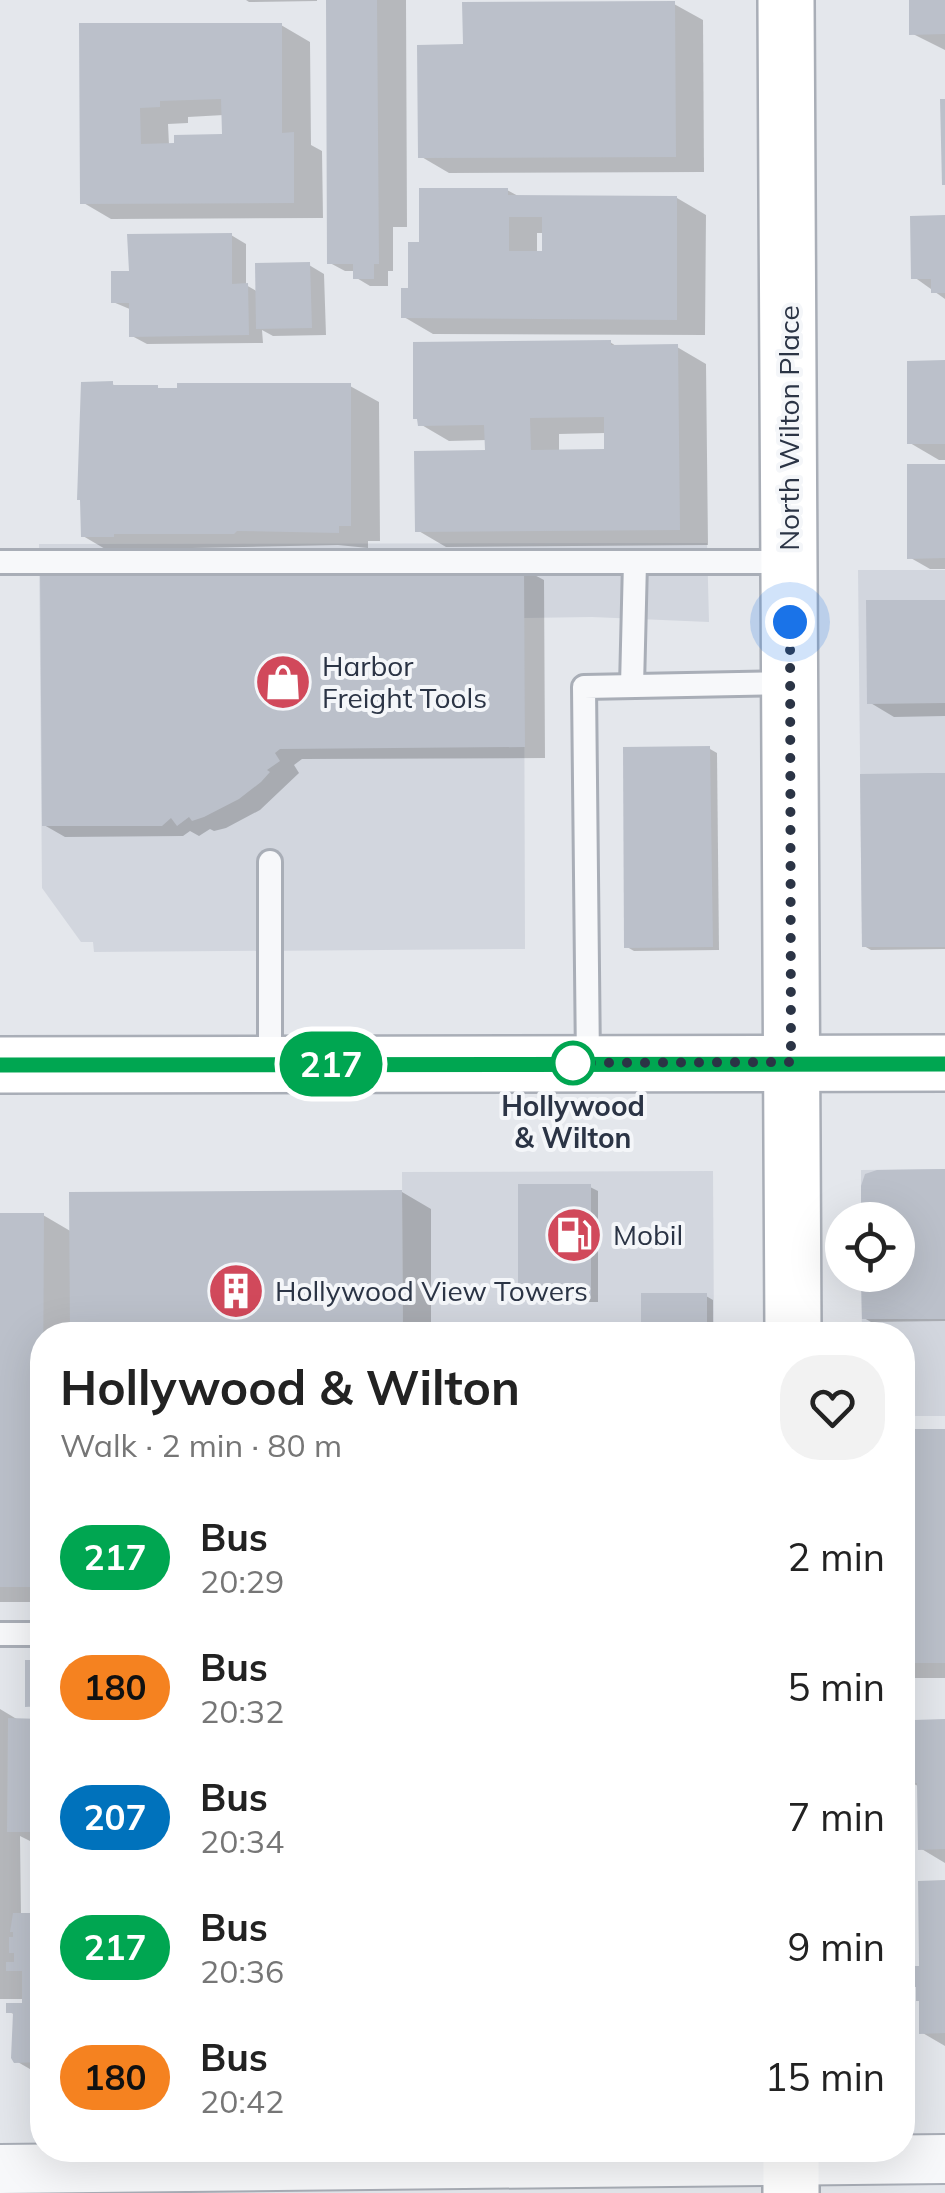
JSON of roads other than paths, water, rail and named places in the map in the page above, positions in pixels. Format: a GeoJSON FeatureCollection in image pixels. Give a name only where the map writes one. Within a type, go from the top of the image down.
{"type":"FeatureCollection","features":[{"type":"Feature","properties":{"kind":"street","name":"North Wilton Place"},"geometry":{"type":"LineString","coordinates":[[786,0],[793,1322]]}},
{"type":"Feature","properties":{"kind":"street"},"geometry":{"type":"LineString","coordinates":[[0,1065],[945,1064]]}},
{"type":"Feature","properties":{"kind":"street"},"geometry":{"type":"LineString","coordinates":[[915,2161],[945,2159]]}},
{"type":"Feature","properties":{"kind":"street"},"geometry":{"type":"LineString","coordinates":[[0,2169],[791,2168],[894,2162]]}},
{"type":"Feature","properties":{"kind":"lane"},"geometry":{"type":"LineString","coordinates":[[0,562],[790,562]]}},
{"type":"Feature","properties":{"kind":"lane"},"geometry":{"type":"LineString","coordinates":[[632,686],[635,562]]}},
{"type":"Feature","properties":{"kind":"lane"},"geometry":{"type":"LineString","coordinates":[[588,1064],[584,687],[790,683]]}},
{"type":"Feature","properties":{"kind":"lane"},"geometry":{"type":"LineString","coordinates":[[270,862],[270,1064]]}},
{"type":"Feature","properties":{"kind":"lane"},"geometry":{"type":"LineString","coordinates":[[0,1634],[30,1634]]}},
{"type":"Feature","properties":{"kind":"place","name":"Harbor Freight Tools"},"geometry":{"type":"Point","coordinates":[283,682]}},
{"type":"Feature","properties":{"kind":"place","name":"Hollywood & Wilton"},"geometry":{"type":"Point","coordinates":[573,1063]}},
{"type":"Feature","properties":{"kind":"place","name":"Mobil"},"geometry":{"type":"Point","coordinates":[574,1235]}},
{"type":"Feature","properties":{"kind":"place","name":"Hollywood View Towers"},"geometry":{"type":"Point","coordinates":[236,1291]}}]}
